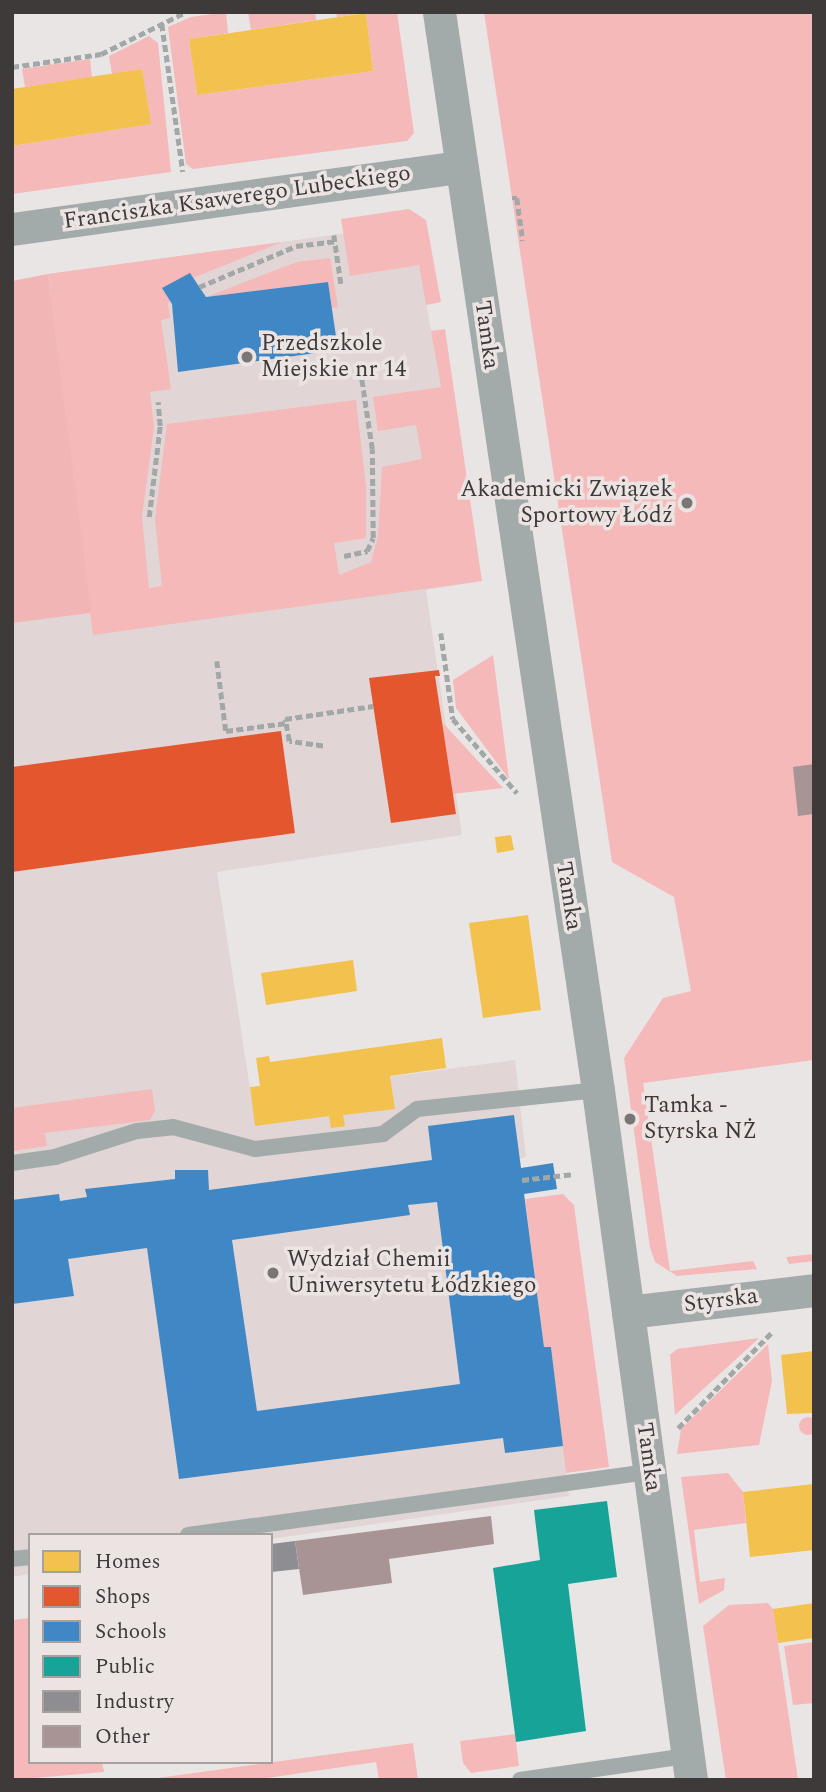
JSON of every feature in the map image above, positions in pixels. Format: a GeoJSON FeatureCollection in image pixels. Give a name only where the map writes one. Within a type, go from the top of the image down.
{"type":"FeatureCollection","features":[{"type":"Feature","properties":{"kind":"street","name":"Tamka"},"geometry":{"type":"LineString","coordinates":[[439,12],[598,1090],[689,1768]]}},
{"type":"Feature","properties":{"kind":"street","name":"Franciszka Ksawerego Lubeckiego"},"geometry":{"type":"LineString","coordinates":[[12,229],[461,167]]}},
{"type":"Feature","properties":{"kind":"street","name":"Styrska"},"geometry":{"type":"LineString","coordinates":[[628,1312],[814,1290]]}},
{"type":"Feature","properties":{"kind":"lane"},"geometry":{"type":"LineString","coordinates":[[12,1163],[55,1157],[137,1131],[173,1127],[256,1149],[383,1134],[417,1109],[598,1090]]}},
{"type":"Feature","properties":{"kind":"lane"},"geometry":{"type":"LineString","coordinates":[[203,1533],[650,1472]]}},
{"type":"Feature","properties":{"kind":"lane"},"geometry":{"type":"LineString","coordinates":[[520,1780],[689,1768]]}},
{"type":"Feature","properties":{"kind":"path"},"geometry":{"type":"LineString","coordinates":[[12,66],[101,54],[186,12]]}},
{"type":"Feature","properties":{"kind":"path"},"geometry":{"type":"LineString","coordinates":[[162,24],[183,176]]}},
{"type":"Feature","properties":{"kind":"path"},"geometry":{"type":"LineString","coordinates":[[512,198],[517,198],[523,241]]}},
{"type":"Feature","properties":{"kind":"path"},"geometry":{"type":"LineString","coordinates":[[199,287],[296,246],[335,238],[341,283]]}},
{"type":"Feature","properties":{"kind":"path"},"geometry":{"type":"LineString","coordinates":[[344,556],[367,551],[373,538],[372,449],[361,375]]}},
{"type":"Feature","properties":{"kind":"path"},"geometry":{"type":"LineString","coordinates":[[149,517],[160,426],[158,402]]}},
{"type":"Feature","properties":{"kind":"path"},"geometry":{"type":"LineString","coordinates":[[440,633],[453,719],[519,795]]}},
{"type":"Feature","properties":{"kind":"path"},"geometry":{"type":"LineString","coordinates":[[217,661],[226,731],[286,723]]}},
{"type":"Feature","properties":{"kind":"path"},"geometry":{"type":"LineString","coordinates":[[323,746],[289,741],[285,719],[373,706]]}},
{"type":"Feature","properties":{"kind":"path"},"geometry":{"type":"LineString","coordinates":[[522,1180],[575,1174]]}},
{"type":"Feature","properties":{"kind":"path"},"geometry":{"type":"LineString","coordinates":[[668,1438],[772,1332]]}},
{"type":"Feature","properties":{"kind":"shaded area"},"geometry":{"type":"Polygon","coordinates":[[[226,12],[228,33],[189,39],[197,95],[373,71],[366,13],[337,17],[336,12],[397,12],[414,133],[407,141],[193,169],[186,164],[168,27],[191,17],[226,12]]]}},
{"type":"Feature","properties":{"kind":"shaded area"},"geometry":{"type":"Polygon","coordinates":[[[248,12],[315,12],[316,20],[251,30],[248,12]]]}},
{"type":"Feature","properties":{"kind":"shaded area","name":"Akademicki Związek Sportowy Łódź"},"geometry":{"type":"Polygon","coordinates":[[[484,12],[814,12],[814,1060],[643,1083],[670,1271],[753,1261],[757,1269],[677,1276],[655,1262],[650,1248],[624,1058],[663,998],[691,991],[674,897],[612,862],[484,12]]]}},
{"type":"Feature","properties":{"kind":"shaded area"},"geometry":{"type":"Polygon","coordinates":[[[149,36],[158,43],[171,172],[12,194],[12,146],[150,124],[142,69],[112,74],[109,56],[149,36]]]}},
{"type":"Feature","properties":{"kind":"shaded area"},"geometry":{"type":"Polygon","coordinates":[[[90,59],[92,77],[25,87],[22,69],[90,59]]]}},
{"type":"Feature","properties":{"kind":"shaded area"},"geometry":{"type":"Polygon","coordinates":[[[409,209],[426,220],[441,302],[426,305],[419,265],[350,276],[341,219],[409,209]]]}},
{"type":"Feature","properties":{"kind":"shaded area"},"geometry":{"type":"Polygon","coordinates":[[[412,224],[476,582],[426,590],[462,835],[217,872],[251,1095],[515,1060],[526,1157],[520,1159],[544,1347],[551,1347],[569,1496],[273,1539],[273,1533],[28,1533],[28,1574],[12,1577],[12,623],[90,613],[48,274],[412,224]]]}},
{"type":"Feature","properties":{"kind":"shaded area","name":"Przedszkole Miejskie nr 14"},"geometry":{"type":"Polygon","coordinates":[[[282,242],[193,278],[190,273],[168,304],[170,318],[161,320],[171,389],[150,392],[154,427],[142,517],[149,588],[162,586],[155,519],[167,424],[356,400],[366,487],[366,538],[334,543],[339,575],[371,562],[378,536],[382,467],[422,459],[416,425],[378,431],[373,397],[441,387],[431,331],[445,329],[482,581],[93,635],[48,274],[282,242]]]}},
{"type":"Feature","properties":{"kind":"shaded area"},"geometry":{"type":"Polygon","coordinates":[[[330,258],[338,307],[332,308],[328,282],[206,297],[297,262],[330,258]]]}},
{"type":"Feature","properties":{"kind":"shaded area"},"geometry":{"type":"Polygon","coordinates":[[[48,274],[91,613],[12,623],[12,281],[48,274]]]}},
{"type":"Feature","properties":{"kind":"shaded area"},"geometry":{"type":"Polygon","coordinates":[[[493,655],[509,779],[456,708],[453,680],[493,655]]]}},
{"type":"Feature","properties":{"kind":"shaded area"},"geometry":{"type":"Polygon","coordinates":[[[442,722],[503,788],[453,794],[442,722]]]}},
{"type":"Feature","properties":{"kind":"shaded area"},"geometry":{"type":"Polygon","coordinates":[[[152,1089],[155,1111],[150,1120],[45,1133],[47,1146],[12,1151],[12,1108],[152,1089]]]}},
{"type":"Feature","properties":{"kind":"shaded area"},"geometry":{"type":"Polygon","coordinates":[[[563,1194],[574,1205],[609,1467],[566,1473],[551,1347],[544,1347],[525,1199],[563,1194]]]}},
{"type":"Feature","properties":{"kind":"shaded area"},"geometry":{"type":"Polygon","coordinates":[[[814,1254],[814,1261],[789,1264],[786,1257],[814,1254]]]}},
{"type":"Feature","properties":{"kind":"shaded area"},"geometry":{"type":"Polygon","coordinates":[[[759,1338],[675,1415],[670,1355],[677,1349],[759,1338]]]}},
{"type":"Feature","properties":{"kind":"shaded area"},"geometry":{"type":"Polygon","coordinates":[[[768,1344],[772,1381],[759,1445],[677,1454],[681,1429],[768,1344]]]}},
{"type":"Feature","properties":{"kind":"shaded area"},"geometry":{"type":"Polygon","coordinates":[[[808,1417],[814,1420],[817,1426],[814,1432],[808,1435],[802,1432],[799,1426],[802,1420],[808,1417]]]}},
{"type":"Feature","properties":{"kind":"shaded area"},"geometry":{"type":"Polygon","coordinates":[[[728,1473],[743,1492],[746,1523],[694,1530],[700,1582],[725,1578],[724,1590],[699,1604],[681,1477],[728,1473]]]}},
{"type":"Feature","properties":{"kind":"shaded area"},"geometry":{"type":"Polygon","coordinates":[[[768,1603],[773,1609],[798,1780],[726,1780],[703,1626],[729,1605],[768,1603]]]}},
{"type":"Feature","properties":{"kind":"shaded area"},"geometry":{"type":"Polygon","coordinates":[[[28,1618],[28,1764],[102,1764],[104,1772],[12,1780],[12,1620],[28,1618]]]}},
{"type":"Feature","properties":{"kind":"shaded area"},"geometry":{"type":"Polygon","coordinates":[[[814,1642],[814,1703],[793,1705],[784,1646],[814,1642]]]}},
{"type":"Feature","properties":{"kind":"shaded area"},"geometry":{"type":"Polygon","coordinates":[[[515,1734],[519,1766],[471,1773],[463,1763],[460,1741],[515,1734]]]}},
{"type":"Feature","properties":{"kind":"shaded area"},"geometry":{"type":"Polygon","coordinates":[[[413,1743],[418,1780],[379,1780],[376,1762],[254,1780],[143,1780],[413,1743]]]}},
{"type":"Feature","properties":{"kind":"building: Homes"},"geometry":{"type":"Polygon","coordinates":[[[366,13],[373,71],[197,95],[189,39],[366,13]]]}},
{"type":"Feature","properties":{"kind":"building: Homes"},"geometry":{"type":"Polygon","coordinates":[[[142,69],[151,124],[12,146],[12,89],[142,69]]]}},
{"type":"Feature","properties":{"kind":"building: Homes"},"geometry":{"type":"Polygon","coordinates":[[[511,835],[514,850],[497,853],[495,837],[511,835]]]}},
{"type":"Feature","properties":{"kind":"building: Homes"},"geometry":{"type":"Polygon","coordinates":[[[528,915],[541,1010],[483,1018],[469,923],[528,915]]]}},
{"type":"Feature","properties":{"kind":"building: Homes"},"geometry":{"type":"Polygon","coordinates":[[[353,960],[357,991],[266,1005],[261,973],[353,960]]]}},
{"type":"Feature","properties":{"kind":"building: Homes"},"geometry":{"type":"Polygon","coordinates":[[[442,1038],[446,1068],[390,1076],[395,1109],[343,1115],[345,1126],[331,1128],[329,1116],[255,1126],[250,1087],[260,1086],[256,1058],[269,1056],[270,1062],[442,1038]]]}},
{"type":"Feature","properties":{"kind":"building: Homes"},"geometry":{"type":"Polygon","coordinates":[[[814,1351],[814,1413],[787,1414],[781,1355],[814,1351]]]}},
{"type":"Feature","properties":{"kind":"building: Homes"},"geometry":{"type":"Polygon","coordinates":[[[814,1484],[814,1550],[750,1557],[743,1492],[814,1484]]]}},
{"type":"Feature","properties":{"kind":"building: Homes"},"geometry":{"type":"Polygon","coordinates":[[[814,1603],[814,1638],[778,1643],[773,1609],[814,1603]]]}},
{"type":"Feature","properties":{"kind":"building: Shops"},"geometry":{"type":"Polygon","coordinates":[[[439,670],[440,676],[435,676],[456,814],[391,823],[369,678],[439,670]]]}},
{"type":"Feature","properties":{"kind":"building: Shops"},"geometry":{"type":"Polygon","coordinates":[[[281,731],[295,833],[12,872],[12,767],[281,731]]]}},
{"type":"Feature","properties":{"kind":"building: Schools"},"geometry":{"type":"Polygon","coordinates":[[[190,273],[206,297],[328,282],[338,350],[178,372],[172,304],[162,288],[190,273]]]}},
{"type":"Feature","properties":{"kind":"building: Schools"},"geometry":{"type":"Polygon","coordinates":[[[514,1115],[521,1168],[553,1163],[557,1189],[524,1194],[544,1347],[551,1347],[563,1446],[505,1453],[503,1438],[179,1479],[147,1248],[68,1259],[74,1296],[12,1304],[12,1200],[59,1194],[60,1201],[87,1197],[85,1189],[175,1179],[175,1170],[208,1170],[209,1190],[432,1160],[428,1126],[514,1115]],[[437,1202],[408,1205],[410,1215],[232,1240],[257,1411],[460,1384],[437,1202]]]}},
{"type":"Feature","properties":{"kind":"building: Public"},"geometry":{"type":"Polygon","coordinates":[[[607,1501],[617,1577],[568,1584],[586,1731],[516,1742],[493,1568],[540,1560],[534,1510],[607,1501]]]}},
{"type":"Feature","properties":{"kind":"building: Industry"},"geometry":{"type":"Polygon","coordinates":[[[295,1541],[299,1569],[273,1572],[273,1544],[295,1541]]]}},
{"type":"Feature","properties":{"kind":"building: Other"},"geometry":{"type":"Polygon","coordinates":[[[814,764],[814,814],[798,816],[793,767],[814,764]]]}},
{"type":"Feature","properties":{"kind":"building: Other"},"geometry":{"type":"Polygon","coordinates":[[[491,1516],[494,1544],[389,1559],[392,1583],[303,1595],[295,1541],[491,1516]]]}},
{"type":"Feature","properties":{"kind":"place","name":"Przedszkole Miejskie nr 14"},"geometry":{"type":"Point","coordinates":[247,357]}},
{"type":"Feature","properties":{"kind":"place","name":"Akademicki Związek Sportowy Łódź"},"geometry":{"type":"Point","coordinates":[687,503]}},
{"type":"Feature","properties":{"kind":"place","name":"Tamka - Styrska NŻ"},"geometry":{"type":"Point","coordinates":[630,1119]}},
{"type":"Feature","properties":{"kind":"place","name":"Wydział Chemii Uniwersytetu Łódzkiego"},"geometry":{"type":"Point","coordinates":[273,1273]}}]}
